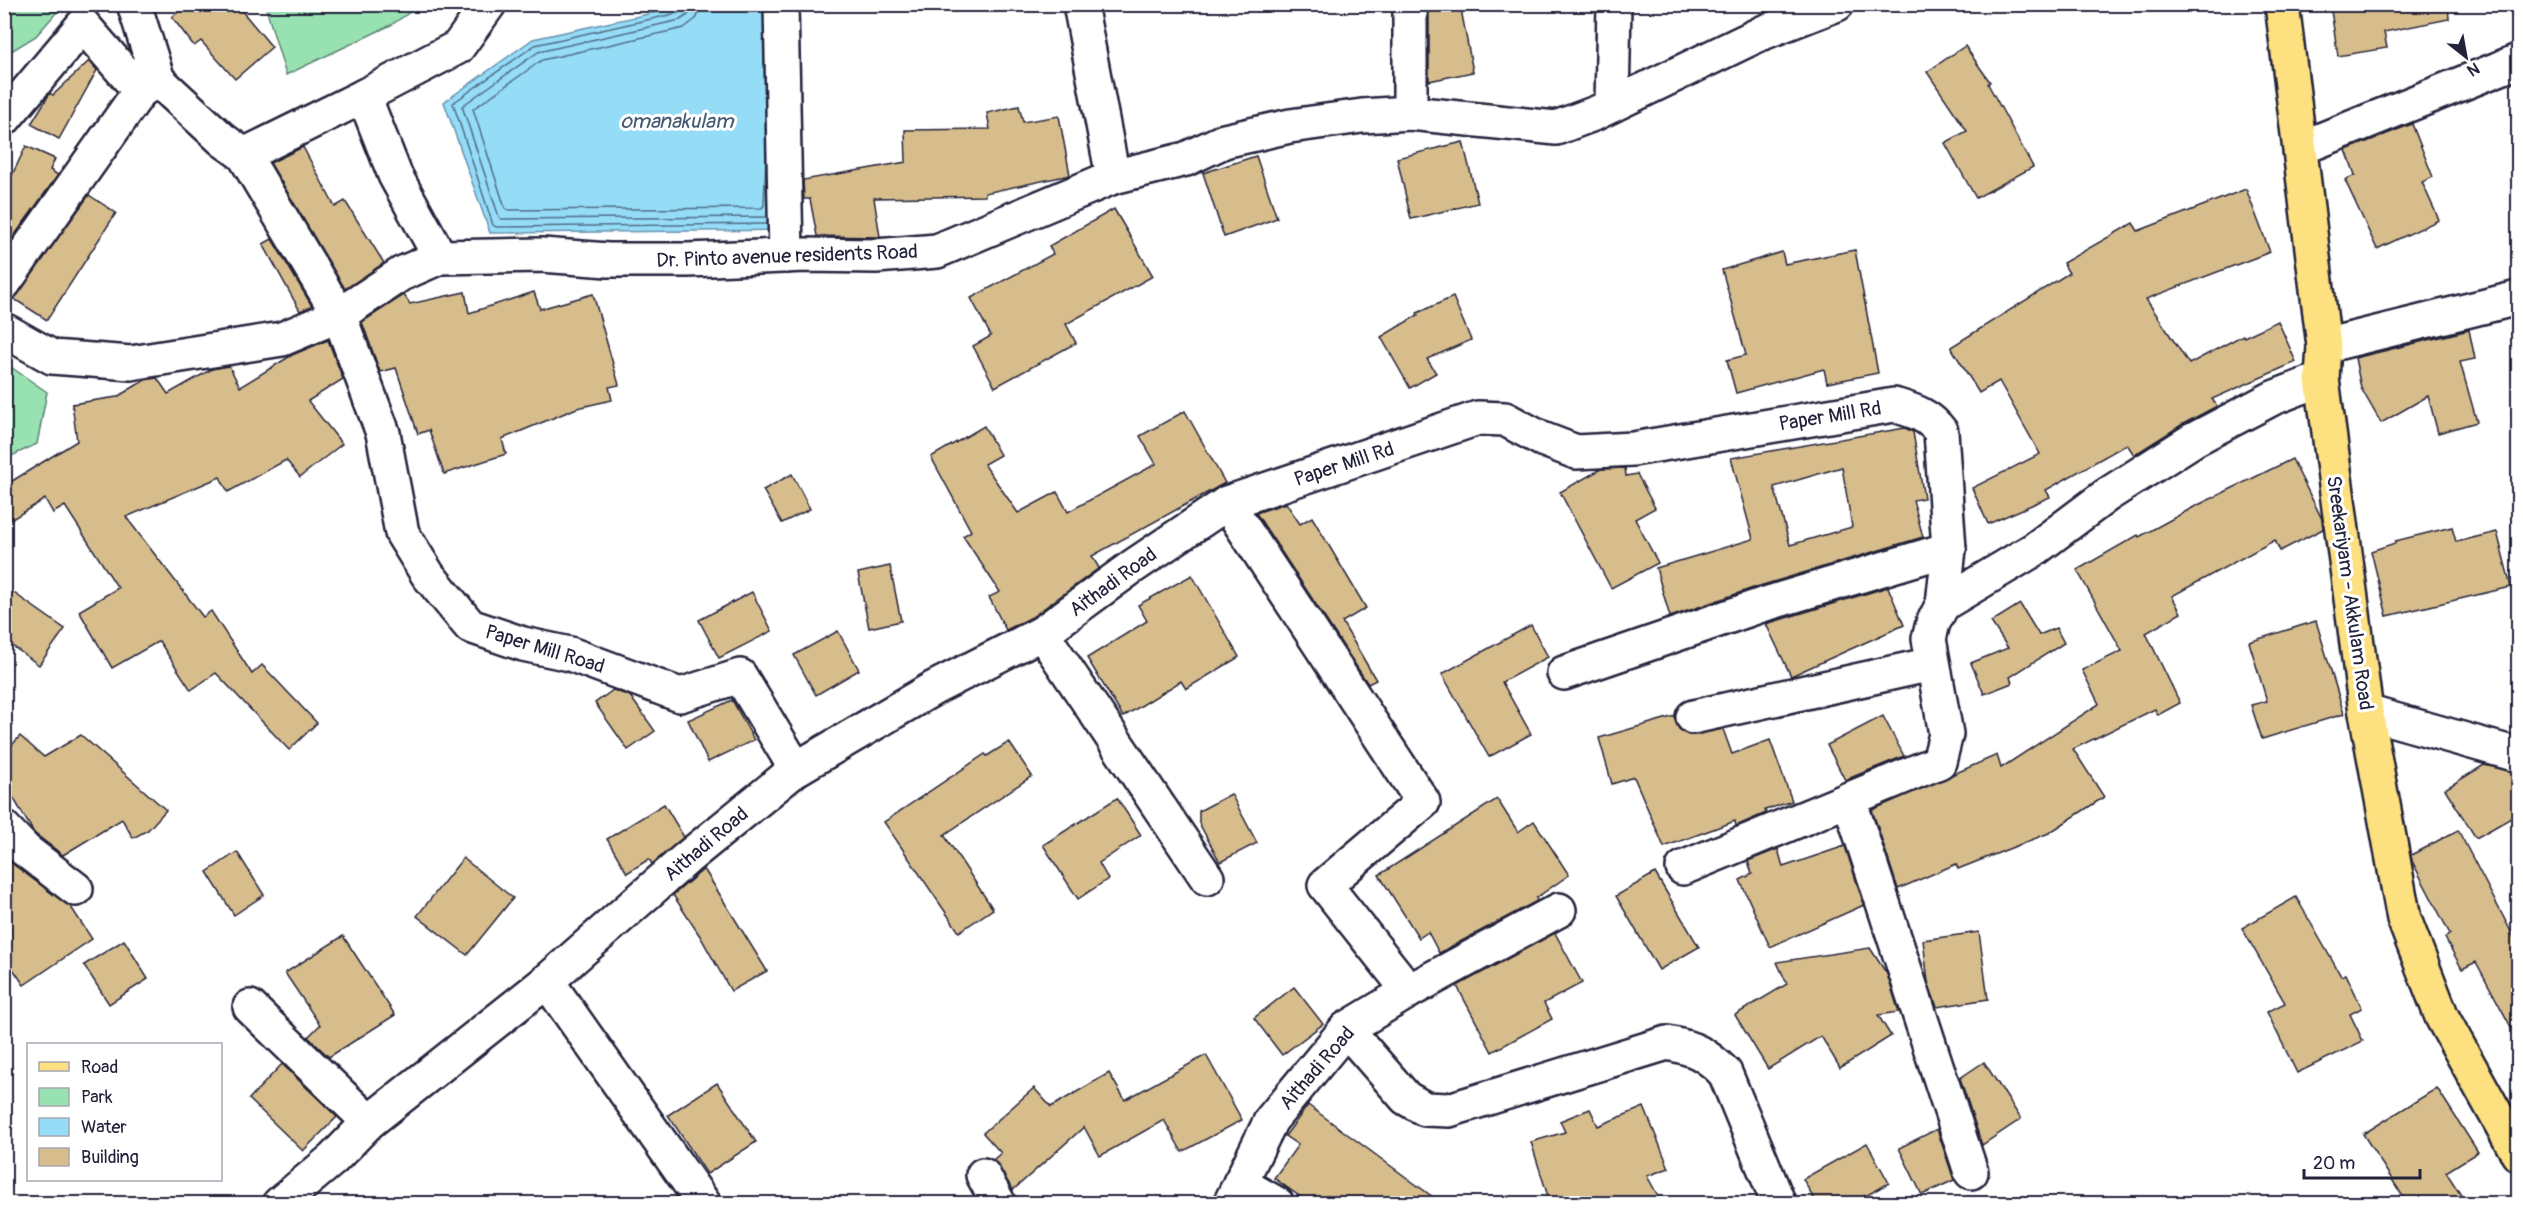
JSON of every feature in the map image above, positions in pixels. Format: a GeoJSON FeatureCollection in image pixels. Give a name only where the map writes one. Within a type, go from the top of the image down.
{"type":"FeatureCollection","features":[{"type":"Feature","properties":{"kind":"main road","name":"Sreekariyam - Akkulam Road"},"geometry":{"type":"LineString","coordinates":[[2282,4],[2324,346],[2322,379],[2366,712],[2404,919],[2442,1017],[2518,1154]]}},
{"type":"Feature","properties":{"kind":"street"},"geometry":{"type":"LineString","coordinates":[[4,283],[149,86],[134,4]]}},
{"type":"Feature","properties":{"kind":"street"},"geometry":{"type":"LineString","coordinates":[[244,155],[458,47],[489,4]]}},
{"type":"Feature","properties":{"kind":"street"},"geometry":{"type":"LineString","coordinates":[[781,4],[786,256]]}},
{"type":"Feature","properties":{"kind":"street"},"geometry":{"type":"LineString","coordinates":[[1080,4],[1113,177]]}},
{"type":"Feature","properties":{"kind":"street"},"geometry":{"type":"LineString","coordinates":[[1410,4],[1410,113]]}},
{"type":"Feature","properties":{"kind":"street"},"geometry":{"type":"LineString","coordinates":[[1612,105],[1614,4]]}},
{"type":"Feature","properties":{"kind":"street","name":"Dr. Pinto avenue residents Road"},"geometry":{"type":"LineString","coordinates":[[4,330],[52,357],[131,363],[282,339],[339,315],[401,274],[440,257],[542,255],[608,260],[688,260],[786,256],[876,256],[937,251],[1113,177],[1186,159],[1224,141],[1290,126],[1362,116],[1410,113],[1556,128],[1612,105],[1762,33],[1837,4]]}},
{"type":"Feature","properties":{"kind":"street"},"geometry":{"type":"LineString","coordinates":[[4,119],[83,25],[149,86],[244,155],[339,315]]}},
{"type":"Feature","properties":{"kind":"street"},"geometry":{"type":"LineString","coordinates":[[2301,148],[2518,61]]}},
{"type":"Feature","properties":{"kind":"street"},"geometry":{"type":"LineString","coordinates":[[364,96],[395,175],[440,257]]}},
{"type":"Feature","properties":{"kind":"street"},"geometry":{"type":"LineString","coordinates":[[2324,346],[2518,298]]}},
{"type":"Feature","properties":{"kind":"street","name":"Paper Mill Road"},"geometry":{"type":"LineString","coordinates":[[339,315],[383,433],[402,533],[428,575],[470,626],[523,644],[570,654],[680,694],[740,676],[796,769]]}},
{"type":"Feature","properties":{"kind":"street"},"geometry":{"type":"LineString","coordinates":[[1943,604],[2035,549],[2107,495],[2193,440],[2274,398],[2322,379]]}},
{"type":"Feature","properties":{"kind":"street","name":"Paper Mill Rd"},"geometry":{"type":"LineString","coordinates":[[1227,503],[1478,418],[1505,419],[1542,439],[1576,452],[1633,449],[1894,405],[1913,410],[1932,420],[1941,432],[1949,549],[1943,604],[1933,623],[1929,639],[1946,734],[1939,762],[1849,800]]}},
{"type":"Feature","properties":{"kind":"street"},"geometry":{"type":"LineString","coordinates":[[1227,503],[1423,802],[1325,885],[1409,992]]}},
{"type":"Feature","properties":{"kind":"street","name":"Aithadi Road"},"geometry":{"type":"LineString","coordinates":[[279,1203],[333,1159],[369,1122],[547,981],[687,858],[796,769],[934,688],[1042,633],[1132,567],[1227,503]]}},
{"type":"Feature","properties":{"kind":"street"},"geometry":{"type":"LineString","coordinates":[[1564,673],[1762,605],[1949,549]]}},
{"type":"Feature","properties":{"kind":"street"},"geometry":{"type":"LineString","coordinates":[[1042,633],[1208,878]]}},
{"type":"Feature","properties":{"kind":"street"},"geometry":{"type":"LineString","coordinates":[[1694,717],[1932,664]]}},
{"type":"Feature","properties":{"kind":"street"},"geometry":{"type":"LineString","coordinates":[[2366,712],[2518,755]]}},
{"type":"Feature","properties":{"kind":"street"},"geometry":{"type":"LineString","coordinates":[[1683,868],[1849,800],[1971,1172]]}},
{"type":"Feature","properties":{"kind":"street"},"geometry":{"type":"LineString","coordinates":[[4,828],[25,850],[76,889]]}},
{"type":"Feature","properties":{"kind":"street","name":"Aithadi Road"},"geometry":{"type":"LineString","coordinates":[[1235,1193],[1271,1120],[1346,1029],[1559,910]]}},
{"type":"Feature","properties":{"kind":"street"},"geometry":{"type":"LineString","coordinates":[[547,981],[704,1203]]}},
{"type":"Feature","properties":{"kind":"street"},"geometry":{"type":"LineString","coordinates":[[250,1007],[369,1122]]}},
{"type":"Feature","properties":{"kind":"street"},"geometry":{"type":"LineString","coordinates":[[1346,1029],[1406,1098],[1425,1109],[1449,1110],[1666,1043],[1692,1047],[1711,1059],[1725,1073],[1779,1203]]}},
{"type":"Feature","properties":{"kind":"street"},"geometry":{"type":"LineString","coordinates":[[983,1175],[999,1203]]}},
{"type":"Feature","properties":{"kind":"street"},"geometry":{"type":"LineString","coordinates":[[1235,1193],[1277,1203]]}},
{"type":"Feature","properties":{"kind":"green space"},"geometry":{"type":"Polygon","coordinates":[[[5,4],[63,5],[36,36],[5,55],[5,4]]]}},
{"type":"Feature","properties":{"kind":"green space"},"geometry":{"type":"Polygon","coordinates":[[[265,5],[420,5],[391,25],[286,75],[265,5]]]}},
{"type":"Feature","properties":{"kind":"green space"},"geometry":{"type":"Polygon","coordinates":[[[5,363],[47,392],[37,444],[5,459],[5,363]]]}},
{"type":"Feature","properties":{"kind":"water","name":"omanakulam"},"geometry":{"type":"Polygon","coordinates":[[[690,5],[752,5],[793,21],[786,230],[490,233],[444,102],[533,39],[690,5]]]}},
{"type":"Feature","properties":{"kind":"building"},"geometry":{"type":"Polygon","coordinates":[[[188,4],[236,4],[272,47],[235,79],[201,41],[194,46],[172,17],[188,4]]]}},
{"type":"Feature","properties":{"kind":"building"},"geometry":{"type":"Polygon","coordinates":[[[1429,4],[1460,4],[1473,72],[1429,81],[1429,4]]]}},
{"type":"Feature","properties":{"kind":"building"},"geometry":{"type":"Polygon","coordinates":[[[2330,4],[2448,4],[2449,19],[2384,32],[2387,48],[2338,56],[2330,4]]]}},
{"type":"Feature","properties":{"kind":"building"},"geometry":{"type":"Polygon","coordinates":[[[1965,46],[1990,82],[1988,84],[2033,167],[1976,198],[1945,143],[1967,131],[1927,72],[1965,46]]]}},
{"type":"Feature","properties":{"kind":"building"},"geometry":{"type":"Polygon","coordinates":[[[89,61],[97,70],[59,139],[31,124],[50,93],[53,95],[89,61]]]}},
{"type":"Feature","properties":{"kind":"building"},"geometry":{"type":"Polygon","coordinates":[[[1019,106],[1023,122],[1059,116],[1070,175],[985,193],[985,196],[874,198],[880,237],[817,236],[810,199],[804,199],[803,180],[906,162],[905,130],[990,129],[987,113],[1019,106]]]}},
{"type":"Feature","properties":{"kind":"building"},"geometry":{"type":"Polygon","coordinates":[[[2412,124],[2433,177],[2422,182],[2439,220],[2377,249],[2345,180],[2355,175],[2346,150],[2412,124]]]}},
{"type":"Feature","properties":{"kind":"building"},"geometry":{"type":"Polygon","coordinates":[[[1463,142],[1478,203],[1411,219],[1397,158],[1463,142]]]}},
{"type":"Feature","properties":{"kind":"building"},"geometry":{"type":"Polygon","coordinates":[[[26,146],[55,159],[50,170],[58,175],[4,250],[4,192],[26,146]]]}},
{"type":"Feature","properties":{"kind":"building"},"geometry":{"type":"Polygon","coordinates":[[[303,147],[335,207],[345,201],[384,263],[345,289],[270,163],[303,147]]]}},
{"type":"Feature","properties":{"kind":"building"},"geometry":{"type":"Polygon","coordinates":[[[1256,156],[1277,218],[1224,237],[1203,173],[1256,156]]]}},
{"type":"Feature","properties":{"kind":"building"},"geometry":{"type":"Polygon","coordinates":[[[2246,189],[2270,252],[2146,299],[2189,364],[2243,335],[2244,337],[2278,321],[2296,362],[2212,399],[2217,406],[2134,455],[2127,444],[2046,490],[2050,497],[1988,524],[1972,488],[2040,454],[1999,381],[1979,393],[1951,347],[2069,273],[2063,263],[2133,223],[2138,231],[2246,189]]]}},
{"type":"Feature","properties":{"kind":"building"},"geometry":{"type":"Polygon","coordinates":[[[89,195],[116,213],[47,320],[14,299],[89,195]]]}},
{"type":"Feature","properties":{"kind":"building"},"geometry":{"type":"Polygon","coordinates":[[[1114,209],[1153,276],[1066,324],[1076,343],[995,387],[973,346],[991,336],[971,298],[1053,254],[1049,246],[1114,209]]]}},
{"type":"Feature","properties":{"kind":"building"},"geometry":{"type":"Polygon","coordinates":[[[272,239],[312,306],[300,311],[263,244],[272,239]]]}},
{"type":"Feature","properties":{"kind":"building"},"geometry":{"type":"Polygon","coordinates":[[[1855,250],[1878,373],[1827,383],[1824,369],[1736,393],[1727,360],[1746,355],[1722,270],[1782,252],[1785,264],[1855,250]]]}},
{"type":"Feature","properties":{"kind":"building"},"geometry":{"type":"Polygon","coordinates":[[[465,292],[469,313],[534,292],[540,309],[593,294],[619,385],[609,387],[612,400],[577,408],[502,439],[506,454],[444,474],[429,430],[418,434],[396,368],[380,372],[362,322],[404,295],[410,304],[465,292]]]}},
{"type":"Feature","properties":{"kind":"building"},"geometry":{"type":"Polygon","coordinates":[[[1453,297],[1471,340],[1427,359],[1436,373],[1410,388],[1381,337],[1418,315],[1417,313],[1453,297]]]}},
{"type":"Feature","properties":{"kind":"building"},"geometry":{"type":"Polygon","coordinates":[[[2469,330],[2475,359],[2460,362],[2477,422],[2438,433],[2428,396],[2381,423],[2361,388],[2355,358],[2469,330]]]}},
{"type":"Feature","properties":{"kind":"building"},"geometry":{"type":"Polygon","coordinates":[[[328,340],[343,379],[308,401],[342,444],[300,477],[286,460],[228,492],[220,477],[126,517],[203,617],[211,611],[252,674],[262,665],[317,723],[289,750],[216,673],[191,690],[159,641],[112,668],[79,611],[118,588],[65,506],[53,513],[45,499],[4,524],[4,486],[77,441],[72,404],[117,397],[145,380],[157,378],[168,394],[212,369],[229,366],[240,387],[292,355],[328,340]]]}},
{"type":"Feature","properties":{"kind":"building"},"geometry":{"type":"Polygon","coordinates":[[[1185,411],[1225,483],[1092,556],[1099,568],[1032,617],[1006,630],[989,597],[1000,592],[963,536],[971,531],[931,457],[984,426],[1000,455],[984,464],[1018,513],[1057,492],[1068,512],[1156,464],[1140,436],[1185,411]]]}},
{"type":"Feature","properties":{"kind":"building"},"geometry":{"type":"Polygon","coordinates":[[[1905,428],[1913,432],[1924,498],[1913,500],[1923,537],[1756,587],[1670,617],[1656,568],[1753,539],[1731,458],[1905,428]],[[1842,467],[1774,487],[1790,545],[1852,527],[1842,467]]]}},
{"type":"Feature","properties":{"kind":"building"},"geometry":{"type":"Polygon","coordinates":[[[2292,459],[2322,519],[2323,529],[2280,551],[2275,540],[2172,596],[2181,613],[2146,633],[2180,703],[2158,715],[2155,709],[2073,749],[2104,797],[2049,833],[1958,869],[1956,864],[1898,889],[1872,810],[1997,755],[2001,768],[2099,704],[2082,670],[2122,651],[2077,570],[2138,535],[2139,537],[2292,459]]]}},
{"type":"Feature","properties":{"kind":"building"},"geometry":{"type":"Polygon","coordinates":[[[1625,468],[1626,476],[1637,474],[1655,508],[1635,519],[1658,563],[1611,588],[1560,492],[1601,469],[1625,468]]]}},
{"type":"Feature","properties":{"kind":"building"},"geometry":{"type":"Polygon","coordinates":[[[792,474],[810,509],[782,523],[763,490],[792,474]]]}},
{"type":"Feature","properties":{"kind":"building"},"geometry":{"type":"Polygon","coordinates":[[[1286,503],[1300,524],[1312,517],[1366,608],[1342,622],[1376,680],[1368,684],[1256,513],[1286,503]]]}},
{"type":"Feature","properties":{"kind":"building"},"geometry":{"type":"Polygon","coordinates":[[[2452,527],[2456,542],[2497,532],[2511,587],[2387,616],[2371,551],[2395,543],[2395,541],[2452,527]]]}},
{"type":"Feature","properties":{"kind":"building"},"geometry":{"type":"Polygon","coordinates":[[[890,566],[901,621],[869,628],[858,573],[890,566]]]}},
{"type":"Feature","properties":{"kind":"building"},"geometry":{"type":"Polygon","coordinates":[[[1192,575],[1239,657],[1186,689],[1181,681],[1123,717],[1087,658],[1147,621],[1138,605],[1192,575]]]}},
{"type":"Feature","properties":{"kind":"building"},"geometry":{"type":"Polygon","coordinates":[[[4,586],[65,629],[39,665],[4,640],[4,586]]]}},
{"type":"Feature","properties":{"kind":"building"},"geometry":{"type":"Polygon","coordinates":[[[1888,587],[1904,625],[1791,676],[1766,624],[1888,587]]]}},
{"type":"Feature","properties":{"kind":"building"},"geometry":{"type":"Polygon","coordinates":[[[752,592],[772,631],[719,658],[699,620],[752,592]]]}},
{"type":"Feature","properties":{"kind":"building"},"geometry":{"type":"Polygon","coordinates":[[[2020,604],[2039,635],[2056,628],[2064,643],[2010,677],[2012,683],[1984,694],[1971,663],[2008,648],[1991,622],[2020,604]]]}},
{"type":"Feature","properties":{"kind":"building"},"geometry":{"type":"Polygon","coordinates":[[[2316,621],[2344,714],[2262,739],[2251,705],[2267,701],[2249,642],[2316,621]]]}},
{"type":"Feature","properties":{"kind":"building"},"geometry":{"type":"Polygon","coordinates":[[[1531,625],[1548,657],[1502,682],[1531,734],[1489,757],[1442,674],[1531,625]]]}},
{"type":"Feature","properties":{"kind":"building"},"geometry":{"type":"Polygon","coordinates":[[[838,631],[859,670],[816,695],[794,655],[838,631]]]}},
{"type":"Feature","properties":{"kind":"building"},"geometry":{"type":"Polygon","coordinates":[[[613,690],[630,696],[655,731],[628,750],[595,703],[613,690]]]}},
{"type":"Feature","properties":{"kind":"building"},"geometry":{"type":"Polygon","coordinates":[[[732,700],[754,740],[708,762],[688,720],[732,700]]]}},
{"type":"Feature","properties":{"kind":"building"},"geometry":{"type":"Polygon","coordinates":[[[1675,716],[1679,729],[1688,735],[1723,729],[1732,754],[1770,740],[1792,801],[1765,810],[1766,813],[1736,826],[1735,821],[1664,847],[1634,777],[1612,784],[1599,738],[1675,716]]]}},
{"type":"Feature","properties":{"kind":"building"},"geometry":{"type":"Polygon","coordinates":[[[1883,716],[1904,756],[1845,780],[1827,745],[1883,716]]]}},
{"type":"Feature","properties":{"kind":"building"},"geometry":{"type":"Polygon","coordinates":[[[81,735],[166,810],[148,830],[133,838],[122,819],[63,855],[34,833],[4,782],[4,754],[20,736],[44,757],[81,735]]]}},
{"type":"Feature","properties":{"kind":"building"},"geometry":{"type":"Polygon","coordinates":[[[1009,742],[1032,776],[944,835],[993,909],[959,932],[884,822],[985,754],[987,756],[1009,742]]]}},
{"type":"Feature","properties":{"kind":"building"},"geometry":{"type":"Polygon","coordinates":[[[2484,765],[2518,773],[2518,814],[2476,838],[2445,789],[2484,765]]]}},
{"type":"Feature","properties":{"kind":"building"},"geometry":{"type":"Polygon","coordinates":[[[1231,794],[1257,843],[1220,862],[1199,823],[1199,811],[1231,794]]]}},
{"type":"Feature","properties":{"kind":"building"},"geometry":{"type":"Polygon","coordinates":[[[1117,798],[1141,835],[1099,863],[1108,879],[1078,899],[1043,845],[1117,798]]]}},
{"type":"Feature","properties":{"kind":"building"},"geometry":{"type":"Polygon","coordinates":[[[1497,799],[1518,832],[1534,821],[1569,875],[1536,898],[1537,901],[1439,953],[1428,932],[1419,938],[1379,875],[1497,799]]]}},
{"type":"Feature","properties":{"kind":"building"},"geometry":{"type":"Polygon","coordinates":[[[664,804],[684,837],[652,864],[649,859],[627,873],[607,839],[664,804]]]}},
{"type":"Feature","properties":{"kind":"building"},"geometry":{"type":"Polygon","coordinates":[[[2458,830],[2518,945],[2518,1040],[2476,962],[2462,969],[2445,938],[2450,934],[2412,861],[2411,855],[2458,830]]]}},
{"type":"Feature","properties":{"kind":"building"},"geometry":{"type":"Polygon","coordinates":[[[1845,846],[1864,905],[1770,947],[1740,880],[1752,874],[1748,861],[1778,849],[1783,867],[1845,846]]]}},
{"type":"Feature","properties":{"kind":"building"},"geometry":{"type":"Polygon","coordinates":[[[237,852],[264,895],[234,915],[207,872],[237,852]]]}},
{"type":"Feature","properties":{"kind":"building"},"geometry":{"type":"Polygon","coordinates":[[[4,856],[71,907],[92,939],[24,985],[4,956],[4,856]]]}},
{"type":"Feature","properties":{"kind":"building"},"geometry":{"type":"Polygon","coordinates":[[[463,858],[513,898],[467,955],[417,916],[463,858]]]}},
{"type":"Feature","properties":{"kind":"building"},"geometry":{"type":"Polygon","coordinates":[[[704,869],[767,971],[731,991],[700,936],[673,895],[704,869]]]}},
{"type":"Feature","properties":{"kind":"building"},"geometry":{"type":"Polygon","coordinates":[[[1655,873],[1699,947],[1659,970],[1616,896],[1655,873]]]}},
{"type":"Feature","properties":{"kind":"building"},"geometry":{"type":"Polygon","coordinates":[[[2296,897],[2341,976],[2346,974],[2362,1008],[2350,1014],[2363,1041],[2297,1073],[2267,1012],[2285,1003],[2242,928],[2296,897]]]}},
{"type":"Feature","properties":{"kind":"building"},"geometry":{"type":"Polygon","coordinates":[[[1979,932],[1988,999],[1937,1007],[1928,982],[1923,940],[1979,932]]]}},
{"type":"Feature","properties":{"kind":"building"},"geometry":{"type":"Polygon","coordinates":[[[1555,933],[1582,983],[1544,1003],[1552,1019],[1492,1052],[1457,986],[1555,933]]]}},
{"type":"Feature","properties":{"kind":"building"},"geometry":{"type":"Polygon","coordinates":[[[343,936],[395,1015],[329,1057],[308,1037],[320,1025],[285,973],[343,936]]]}},
{"type":"Feature","properties":{"kind":"building"},"geometry":{"type":"Polygon","coordinates":[[[124,940],[148,979],[109,1004],[84,965],[124,940]]]}},
{"type":"Feature","properties":{"kind":"building"},"geometry":{"type":"Polygon","coordinates":[[[1870,948],[1887,974],[1899,1012],[1878,1015],[1891,1036],[1840,1068],[1821,1036],[1768,1069],[1735,1015],[1787,984],[1777,962],[1870,948]]]}},
{"type":"Feature","properties":{"kind":"building"},"geometry":{"type":"Polygon","coordinates":[[[1294,987],[1323,1024],[1282,1055],[1254,1018],[1294,987]]]}},
{"type":"Feature","properties":{"kind":"building"},"geometry":{"type":"Polygon","coordinates":[[[1206,1055],[1242,1120],[1182,1152],[1164,1120],[1100,1156],[1084,1127],[1013,1190],[993,1160],[1001,1153],[983,1133],[1034,1088],[1051,1107],[1109,1073],[1125,1100],[1206,1055]]]}},
{"type":"Feature","properties":{"kind":"building"},"geometry":{"type":"Polygon","coordinates":[[[1984,1062],[2021,1119],[1982,1145],[1960,1078],[1984,1062]]]}},
{"type":"Feature","properties":{"kind":"building"},"geometry":{"type":"Polygon","coordinates":[[[282,1064],[337,1117],[303,1151],[249,1099],[282,1064]]]}},
{"type":"Feature","properties":{"kind":"building"},"geometry":{"type":"Polygon","coordinates":[[[717,1083],[756,1142],[707,1174],[668,1115],[717,1083]]]}},
{"type":"Feature","properties":{"kind":"building"},"geometry":{"type":"Polygon","coordinates":[[[2437,1088],[2478,1152],[2446,1172],[2466,1203],[2407,1203],[2363,1134],[2437,1088]]]}},
{"type":"Feature","properties":{"kind":"building"},"geometry":{"type":"Polygon","coordinates":[[[1308,1105],[1441,1203],[1309,1203],[1274,1178],[1298,1145],[1285,1136],[1308,1105]]]}},
{"type":"Feature","properties":{"kind":"building"},"geometry":{"type":"Polygon","coordinates":[[[1644,1107],[1669,1168],[1647,1176],[1662,1203],[1550,1203],[1531,1142],[1565,1132],[1560,1121],[1590,1109],[1598,1126],[1644,1107]]]}},
{"type":"Feature","properties":{"kind":"building"},"geometry":{"type":"Polygon","coordinates":[[[1937,1129],[1954,1180],[1922,1195],[1899,1148],[1937,1129]]]}},
{"type":"Feature","properties":{"kind":"building"},"geometry":{"type":"Polygon","coordinates":[[[1867,1143],[1889,1183],[1853,1203],[1816,1203],[1803,1179],[1867,1143]]]}}]}
